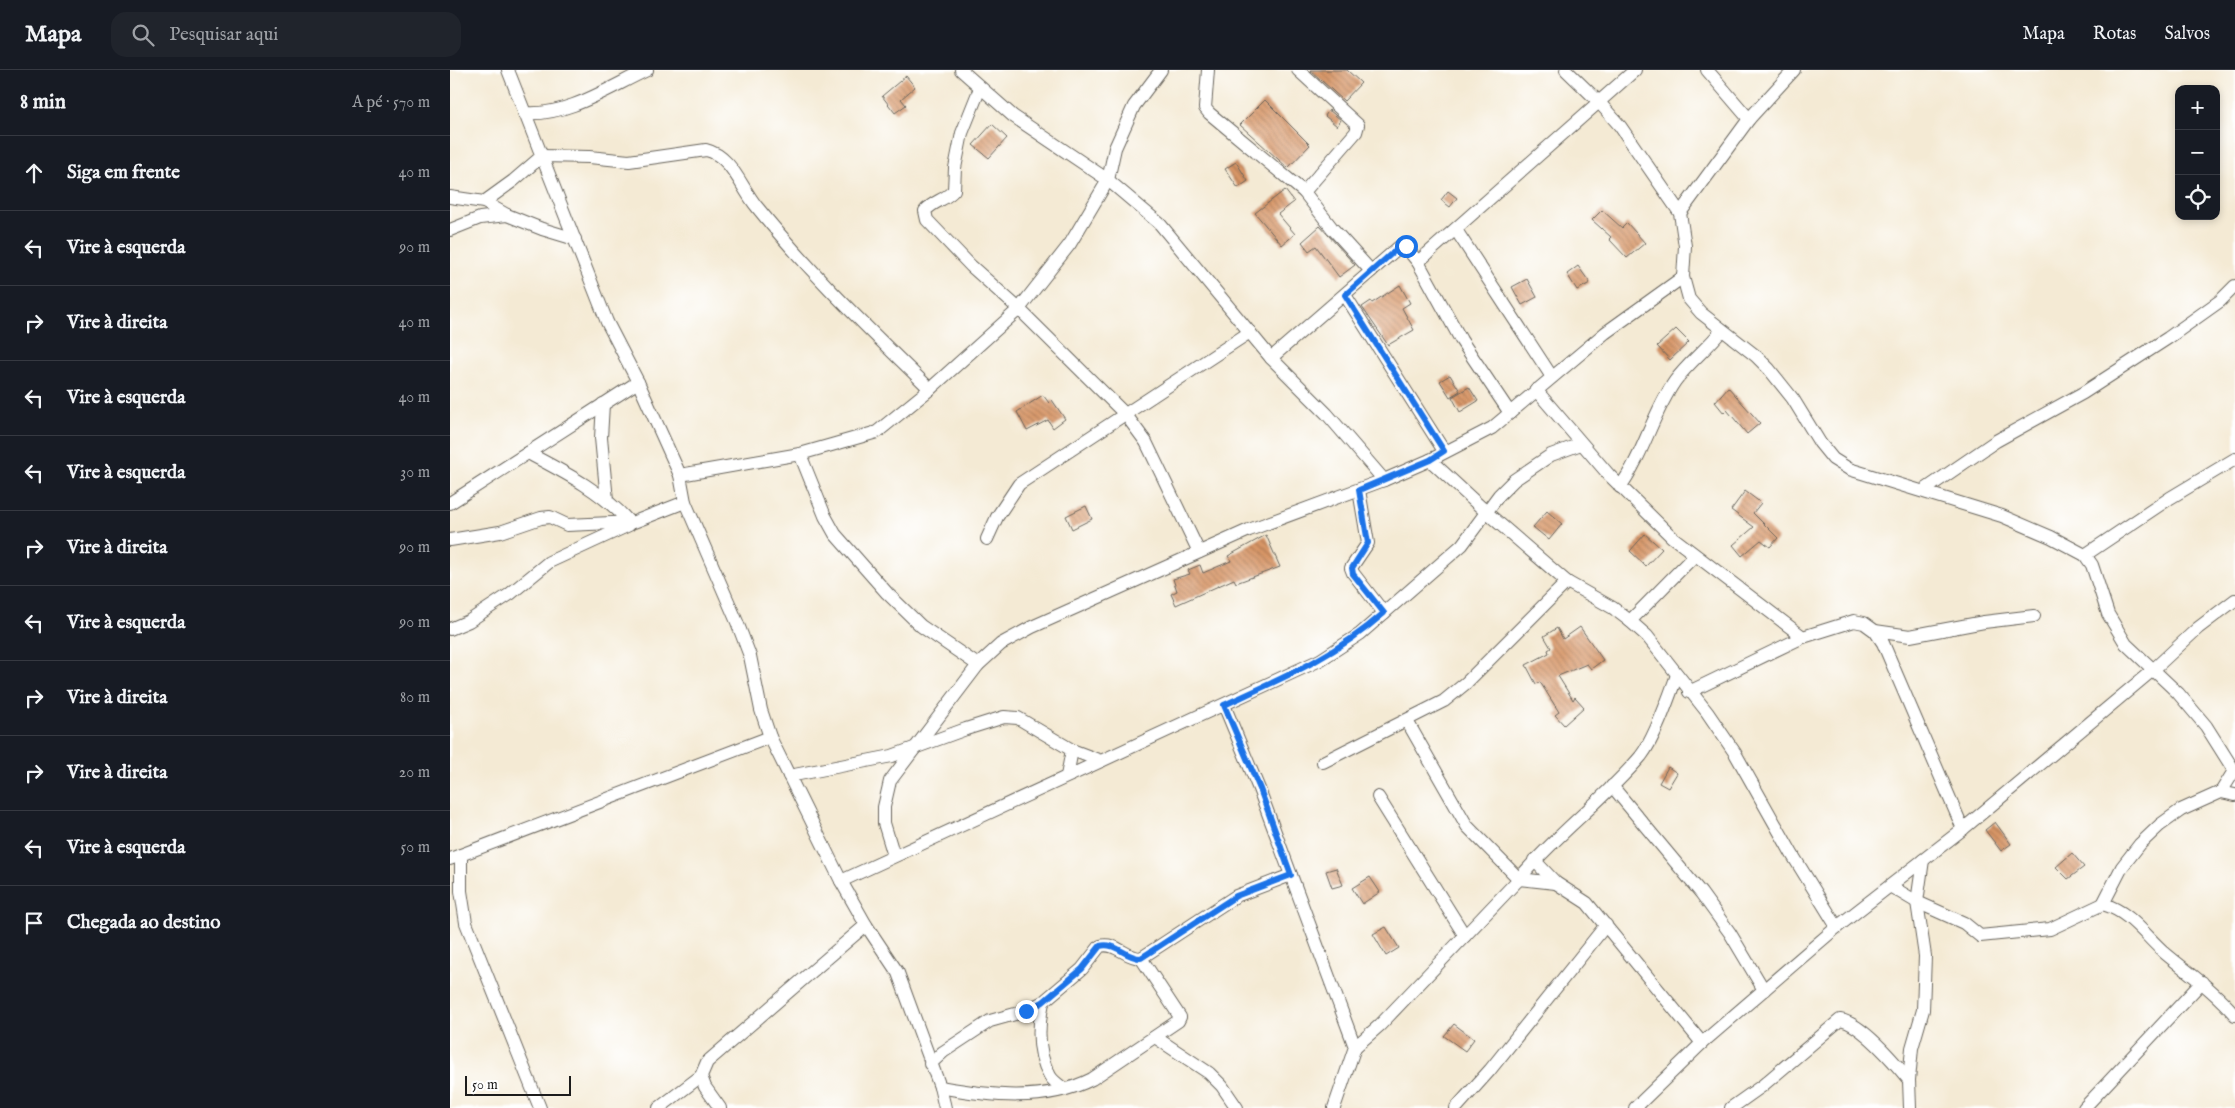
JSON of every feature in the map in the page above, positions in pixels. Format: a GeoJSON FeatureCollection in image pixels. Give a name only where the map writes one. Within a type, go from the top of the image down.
{"type":"FeatureCollection","features":[{"type":"Feature","properties":{"kind":"street"},"geometry":{"type":"LineString","coordinates":[[508,70],[608,322],[638,382],[680,475],[685,502],[750,656],[761,710],[770,737],[841,881],[866,925],[898,973],[910,1001],[946,1108]]}},
{"type":"Feature","properties":{"kind":"street"},"geometry":{"type":"LineString","coordinates":[[524,113],[555,112],[647,70]]}},
{"type":"Feature","properties":{"kind":"street"},"geometry":{"type":"LineString","coordinates":[[961,70],[1013,116],[1108,180],[1160,224],[1271,358],[1327,414],[1384,480]]}},
{"type":"Feature","properties":{"kind":"street"},"geometry":{"type":"LineString","coordinates":[[680,475],[800,454],[877,432],[930,389],[1019,309],[1070,244],[1108,180],[1115,148],[1134,106],[1161,70]]}},
{"type":"Feature","properties":{"kind":"street"},"geometry":{"type":"LineString","coordinates":[[1208,70],[1205,108],[1209,113],[1304,192],[1332,228],[1371,271]]}},
{"type":"Feature","properties":{"kind":"street"},"geometry":{"type":"LineString","coordinates":[[1298,70],[1358,125],[1356,132],[1304,192]]}},
{"type":"Feature","properties":{"kind":"street"},"geometry":{"type":"LineString","coordinates":[[1566,70],[1598,101],[1620,126],[1680,212],[1685,246],[1683,278],[1689,299],[1701,313],[1756,356],[1769,369],[1793,399],[1820,444],[1833,459],[1849,470],[2002,516],[2052,537],[2085,555],[2092,566],[2108,614],[2126,644],[2154,669],[2206,726],[2235,771],[2221,792],[2181,810],[2160,825],[2140,844],[2122,867],[2103,904],[2050,929],[1980,936],[1964,923],[1917,902],[1890,886]]}},
{"type":"Feature","properties":{"kind":"street"},"geometry":{"type":"LineString","coordinates":[[1418,262],[1635,70]]}},
{"type":"Feature","properties":{"kind":"street"},"geometry":{"type":"LineString","coordinates":[[1707,70],[1749,119]]}},
{"type":"Feature","properties":{"kind":"street"},"geometry":{"type":"LineString","coordinates":[[1680,212],[1749,119],[1794,70]]}},
{"type":"Feature","properties":{"kind":"street"},"geometry":{"type":"LineString","coordinates":[[980,88],[962,133],[955,168],[954,190],[944,200],[930,205],[925,211],[927,220],[971,266],[1019,309],[1126,415],[1146,442],[1199,552]]}},
{"type":"Feature","properties":{"kind":"street"},"geometry":{"type":"LineString","coordinates":[[484,202],[513,181],[542,156],[589,157],[629,161],[706,150],[716,152],[724,158],[755,206],[820,280],[930,389]]}},
{"type":"Feature","properties":{"kind":"street"},"geometry":{"type":"LineString","coordinates":[[450,197],[484,202],[507,215],[542,229],[575,239]]}},
{"type":"Feature","properties":{"kind":"street"},"geometry":{"type":"LineString","coordinates":[[450,230],[480,218],[507,215]]}},
{"type":"Feature","properties":{"kind":"street"},"geometry":{"type":"LineString","coordinates":[[1456,230],[1552,377]]}},
{"type":"Feature","properties":{"kind":"street"},"geometry":{"type":"LineString","coordinates":[[1271,358],[1402,245],[1406,246],[1418,262],[1461,340],[1510,413]]}},
{"type":"Feature","properties":{"kind":"street"},"geometry":{"type":"LineString","coordinates":[[894,856],[884,822],[884,807],[890,781],[978,665],[1002,644],[1032,627],[1199,552],[1249,530],[1384,480],[1430,460],[1444,451],[1492,428],[1605,333],[1683,278]]}},
{"type":"Feature","properties":{"kind":"street"},"geometry":{"type":"LineString","coordinates":[[1923,491],[1996,441],[2083,393],[2168,338],[2220,301],[2235,286]]}},
{"type":"Feature","properties":{"kind":"street"},"geometry":{"type":"LineString","coordinates":[[1345,295],[1444,451]]}},
{"type":"Feature","properties":{"kind":"street"},"geometry":{"type":"LineString","coordinates":[[1620,487],[1636,463],[1656,417],[1676,381],[1722,330]]}},
{"type":"Feature","properties":{"kind":"street"},"geometry":{"type":"LineString","coordinates":[[987,540],[997,517],[1019,484],[1250,332]]}},
{"type":"Feature","properties":{"kind":"street"},"geometry":{"type":"LineString","coordinates":[[450,503],[638,382]]}},
{"type":"Feature","properties":{"kind":"street"},"geometry":{"type":"LineString","coordinates":[[1536,390],[1620,487],[1672,537],[1694,556],[1803,637]]}},
{"type":"Feature","properties":{"kind":"street"},"geometry":{"type":"LineString","coordinates":[[603,404],[601,438],[607,500]]}},
{"type":"Feature","properties":{"kind":"street"},"geometry":{"type":"LineString","coordinates":[[841,881],[1320,660],[1360,634],[1462,545],[1499,495],[1514,480],[1551,455],[1581,444]]}},
{"type":"Feature","properties":{"kind":"street"},"geometry":{"type":"LineString","coordinates":[[528,453],[559,469],[607,500],[631,522]]}},
{"type":"Feature","properties":{"kind":"street"},"geometry":{"type":"LineString","coordinates":[[800,454],[825,516],[835,534],[887,593],[921,626],[978,665]]}},
{"type":"Feature","properties":{"kind":"street"},"geometry":{"type":"LineString","coordinates":[[2085,555],[2170,498],[2235,459]]}},
{"type":"Feature","properties":{"kind":"street"},"geometry":{"type":"LineString","coordinates":[[1430,460],[1486,512],[1567,582],[1630,620],[1647,636],[1735,753],[1792,854],[1837,927]]}},
{"type":"Feature","properties":{"kind":"street"},"geometry":{"type":"LineString","coordinates":[[1359,490],[1368,543],[1352,568],[1353,574],[1384,613]]}},
{"type":"Feature","properties":{"kind":"street"},"geometry":{"type":"LineString","coordinates":[[450,629],[469,621],[510,594],[549,562],[631,522],[685,502]]}},
{"type":"Feature","properties":{"kind":"street"},"geometry":{"type":"LineString","coordinates":[[450,540],[500,532],[541,518],[550,517],[567,525],[631,522]]}},
{"type":"Feature","properties":{"kind":"street"},"geometry":{"type":"LineString","coordinates":[[1630,620],[1694,556]]}},
{"type":"Feature","properties":{"kind":"street"},"geometry":{"type":"LineString","coordinates":[[1323,762],[1444,701],[1466,683],[1567,582]]}},
{"type":"Feature","properties":{"kind":"street"},"geometry":{"type":"LineString","coordinates":[[1635,1108],[1702,1043],[1837,927],[1963,829],[2154,669],[2198,628],[2235,600]]}},
{"type":"Feature","properties":{"kind":"street"},"geometry":{"type":"LineString","coordinates":[[1875,631],[1910,636],[1941,632],[1984,622],[2034,616]]}},
{"type":"Feature","properties":{"kind":"street"},"geometry":{"type":"LineString","coordinates":[[1689,692],[1803,637],[1854,621],[1864,623],[1875,631],[1883,643],[1963,829]]}},
{"type":"Feature","properties":{"kind":"street"},"geometry":{"type":"LineString","coordinates":[[1334,1108],[1355,1047],[1380,1025],[1519,879],[1534,860],[1612,786],[1642,754],[1661,716],[1677,675]]}},
{"type":"Feature","properties":{"kind":"street"},"geometry":{"type":"LineString","coordinates":[[1224,705],[1260,789],[1355,1047]]}},
{"type":"Feature","properties":{"kind":"street"},"geometry":{"type":"LineString","coordinates":[[789,776],[892,756],[916,746],[1004,717],[1018,718],[1072,750],[1101,761]]}},
{"type":"Feature","properties":{"kind":"street"},"geometry":{"type":"LineString","coordinates":[[1407,721],[1467,826],[1519,879],[1556,883]]}},
{"type":"Feature","properties":{"kind":"street"},"geometry":{"type":"LineString","coordinates":[[540,1108],[466,923],[455,857],[770,737]]}},
{"type":"Feature","properties":{"kind":"street"},"geometry":{"type":"LineString","coordinates":[[1067,776],[1072,750]]}},
{"type":"Feature","properties":{"kind":"street"},"geometry":{"type":"LineString","coordinates":[[1612,786],[1700,893],[1730,933],[1764,990]]}},
{"type":"Feature","properties":{"kind":"street"},"geometry":{"type":"LineString","coordinates":[[2221,792],[2235,795]]}},
{"type":"Feature","properties":{"kind":"street"},"geometry":{"type":"LineString","coordinates":[[1378,797],[1465,936]]}},
{"type":"Feature","properties":{"kind":"street"},"geometry":{"type":"LineString","coordinates":[[1534,860],[1556,883],[1587,903],[1702,1043]]}},
{"type":"Feature","properties":{"kind":"street"},"geometry":{"type":"LineString","coordinates":[[1910,1108],[1909,1080],[1912,1048],[1923,1010],[1925,971],[1917,902],[1923,860]]}},
{"type":"Feature","properties":{"kind":"street"},"geometry":{"type":"LineString","coordinates":[[930,1064],[943,1052],[990,1021],[1026,1011],[1043,1002],[1082,969],[1100,946],[1113,945],[1135,958],[1141,958],[1236,896],[1291,875]]}},
{"type":"Feature","properties":{"kind":"street"},"geometry":{"type":"LineString","coordinates":[[2103,904],[2118,909],[2134,921],[2166,953],[2202,982],[2235,1016]]}},
{"type":"Feature","properties":{"kind":"street"},"geometry":{"type":"LineString","coordinates":[[720,1108],[705,1087],[701,1076],[703,1067],[710,1058],[866,925]]}},
{"type":"Feature","properties":{"kind":"street"},"geometry":{"type":"LineString","coordinates":[[1456,1108],[1490,1070],[1606,925]]}},
{"type":"Feature","properties":{"kind":"street"},"geometry":{"type":"LineString","coordinates":[[940,1087],[988,1095],[1023,1095],[1078,1086],[1092,1079],[1180,1018],[1141,958]]}},
{"type":"Feature","properties":{"kind":"street"},"geometry":{"type":"LineString","coordinates":[[2084,1108],[2202,982]]}},
{"type":"Feature","properties":{"kind":"street"},"geometry":{"type":"LineString","coordinates":[[1043,1002],[1039,1021],[1042,1056],[1050,1077],[1064,1089]]}},
{"type":"Feature","properties":{"kind":"street"},"geometry":{"type":"LineString","coordinates":[[1731,1108],[1762,1086],[1840,1020],[1847,1021],[1855,1027],[1890,1058],[1909,1080]]}},
{"type":"Feature","properties":{"kind":"street"},"geometry":{"type":"LineString","coordinates":[[1155,1037],[1209,1073],[1222,1086],[1237,1108]]}},
{"type":"Feature","properties":{"kind":"street"},"geometry":{"type":"LineString","coordinates":[[1890,1058],[1912,1048]]}},
{"type":"Feature","properties":{"kind":"street"},"geometry":{"type":"LineString","coordinates":[[659,1108],[701,1076]]}},
{"type":"Feature","properties":{"kind":"building"},"geometry":{"type":"Polygon","coordinates":[[[1310,70],[1347,70],[1361,83],[1344,101],[1310,70]]]}},
{"type":"Feature","properties":{"kind":"building"},"geometry":{"type":"Polygon","coordinates":[[[906,76],[915,87],[901,99],[906,105],[895,113],[882,96],[906,76]]]}},
{"type":"Feature","properties":{"kind":"building"},"geometry":{"type":"Polygon","coordinates":[[[1265,100],[1310,145],[1288,168],[1240,125],[1265,100]]]}},
{"type":"Feature","properties":{"kind":"building"},"geometry":{"type":"Polygon","coordinates":[[[1329,110],[1341,120],[1337,126],[1325,116],[1329,110]]]}},
{"type":"Feature","properties":{"kind":"building"},"geometry":{"type":"Polygon","coordinates":[[[992,124],[1007,138],[989,158],[973,145],[992,124]]]}},
{"type":"Feature","properties":{"kind":"building"},"geometry":{"type":"Polygon","coordinates":[[[1236,162],[1248,181],[1238,188],[1225,169],[1236,162]]]}},
{"type":"Feature","properties":{"kind":"building"},"geometry":{"type":"Polygon","coordinates":[[[1285,190],[1294,202],[1278,214],[1295,234],[1282,245],[1255,213],[1285,190]]]}},
{"type":"Feature","properties":{"kind":"building"},"geometry":{"type":"Polygon","coordinates":[[[1448,191],[1457,198],[1450,207],[1441,200],[1448,191]]]}},
{"type":"Feature","properties":{"kind":"building"},"geometry":{"type":"Polygon","coordinates":[[[1602,210],[1622,228],[1627,223],[1645,243],[1627,258],[1609,239],[1611,237],[1592,220],[1602,210]]]}},
{"type":"Feature","properties":{"kind":"building"},"geometry":{"type":"Polygon","coordinates":[[[1320,226],[1355,265],[1339,277],[1316,246],[1309,251],[1302,242],[1320,226]]]}},
{"type":"Feature","properties":{"kind":"building"},"geometry":{"type":"Polygon","coordinates":[[[1578,266],[1590,283],[1577,290],[1567,274],[1578,266]]]}},
{"type":"Feature","properties":{"kind":"building"},"geometry":{"type":"Polygon","coordinates":[[[1527,279],[1537,297],[1522,305],[1512,287],[1527,279]]]}},
{"type":"Feature","properties":{"kind":"building"},"geometry":{"type":"Polygon","coordinates":[[[1400,285],[1410,303],[1402,308],[1414,330],[1388,345],[1362,307],[1371,301],[1372,303],[1400,285]]]}},
{"type":"Feature","properties":{"kind":"building"},"geometry":{"type":"Polygon","coordinates":[[[1676,329],[1689,342],[1670,360],[1657,346],[1676,329]]]}},
{"type":"Feature","properties":{"kind":"building"},"geometry":{"type":"Polygon","coordinates":[[[1450,375],[1460,391],[1450,397],[1440,381],[1450,375]]]}},
{"type":"Feature","properties":{"kind":"building"},"geometry":{"type":"Polygon","coordinates":[[[1469,387],[1478,401],[1460,412],[1452,397],[1469,387]]]}},
{"type":"Feature","properties":{"kind":"building"},"geometry":{"type":"Polygon","coordinates":[[[1728,387],[1760,423],[1747,434],[1727,410],[1724,413],[1715,402],[1728,387]]]}},
{"type":"Feature","properties":{"kind":"building"},"geometry":{"type":"Polygon","coordinates":[[[1043,395],[1049,403],[1052,400],[1065,419],[1053,428],[1048,420],[1027,431],[1017,412],[1043,395]]]}},
{"type":"Feature","properties":{"kind":"building"},"geometry":{"type":"Polygon","coordinates":[[[1745,491],[1761,503],[1753,513],[1778,538],[1770,547],[1761,540],[1742,556],[1733,545],[1754,527],[1731,510],[1745,491]]]}},
{"type":"Feature","properties":{"kind":"building"},"geometry":{"type":"Polygon","coordinates":[[[1086,506],[1092,519],[1072,529],[1066,516],[1086,506]]]}},
{"type":"Feature","properties":{"kind":"building"},"geometry":{"type":"Polygon","coordinates":[[[1547,511],[1562,524],[1549,540],[1533,527],[1547,511]]]}},
{"type":"Feature","properties":{"kind":"building"},"geometry":{"type":"Polygon","coordinates":[[[1645,534],[1662,549],[1646,566],[1630,551],[1645,534]]]}},
{"type":"Feature","properties":{"kind":"building"},"geometry":{"type":"Polygon","coordinates":[[[1266,535],[1280,567],[1236,583],[1234,579],[1176,605],[1171,594],[1177,591],[1173,579],[1190,574],[1188,570],[1200,565],[1203,573],[1231,561],[1228,556],[1266,535]]]}},
{"type":"Feature","properties":{"kind":"building"},"geometry":{"type":"Polygon","coordinates":[[[1580,627],[1603,660],[1591,669],[1587,664],[1558,676],[1573,700],[1575,697],[1584,707],[1564,725],[1555,715],[1559,712],[1540,682],[1536,684],[1526,665],[1549,653],[1548,650],[1551,648],[1544,636],[1557,628],[1563,639],[1580,627]]]}},
{"type":"Feature","properties":{"kind":"building"},"geometry":{"type":"Polygon","coordinates":[[[1668,767],[1677,773],[1668,788],[1659,783],[1668,767]]]}},
{"type":"Feature","properties":{"kind":"building"},"geometry":{"type":"Polygon","coordinates":[[[1995,822],[2011,844],[2001,851],[1985,830],[1995,822]]]}},
{"type":"Feature","properties":{"kind":"building"},"geometry":{"type":"Polygon","coordinates":[[[2072,853],[2084,867],[2068,879],[2056,867],[2072,853]]]}},
{"type":"Feature","properties":{"kind":"building"},"geometry":{"type":"Polygon","coordinates":[[[1336,868],[1343,885],[1332,888],[1326,871],[1336,868]]]}},
{"type":"Feature","properties":{"kind":"building"},"geometry":{"type":"Polygon","coordinates":[[[1370,877],[1380,892],[1362,904],[1352,888],[1370,877]]]}},
{"type":"Feature","properties":{"kind":"building"},"geometry":{"type":"Polygon","coordinates":[[[1386,927],[1399,948],[1386,956],[1373,934],[1386,927]]]}},
{"type":"Feature","properties":{"kind":"building"},"geometry":{"type":"Polygon","coordinates":[[[1454,1024],[1474,1039],[1465,1051],[1444,1036],[1454,1024]]]}},
{"type":"Feature","properties":{"kind":"route"},"geometry":{"type":"LineString","coordinates":[[1026,1011],[1043,1002],[1082,969],[1100,946],[1106,944],[1113,945],[1135,958],[1141,958],[1153,952],[1217,907],[1236,896],[1291,875],[1260,789],[1224,705],[1320,660],[1360,634],[1384,613],[1353,574],[1352,568],[1368,543],[1359,490],[1430,460],[1444,451],[1345,295],[1399,247],[1402,245],[1406,246]]}}]}
